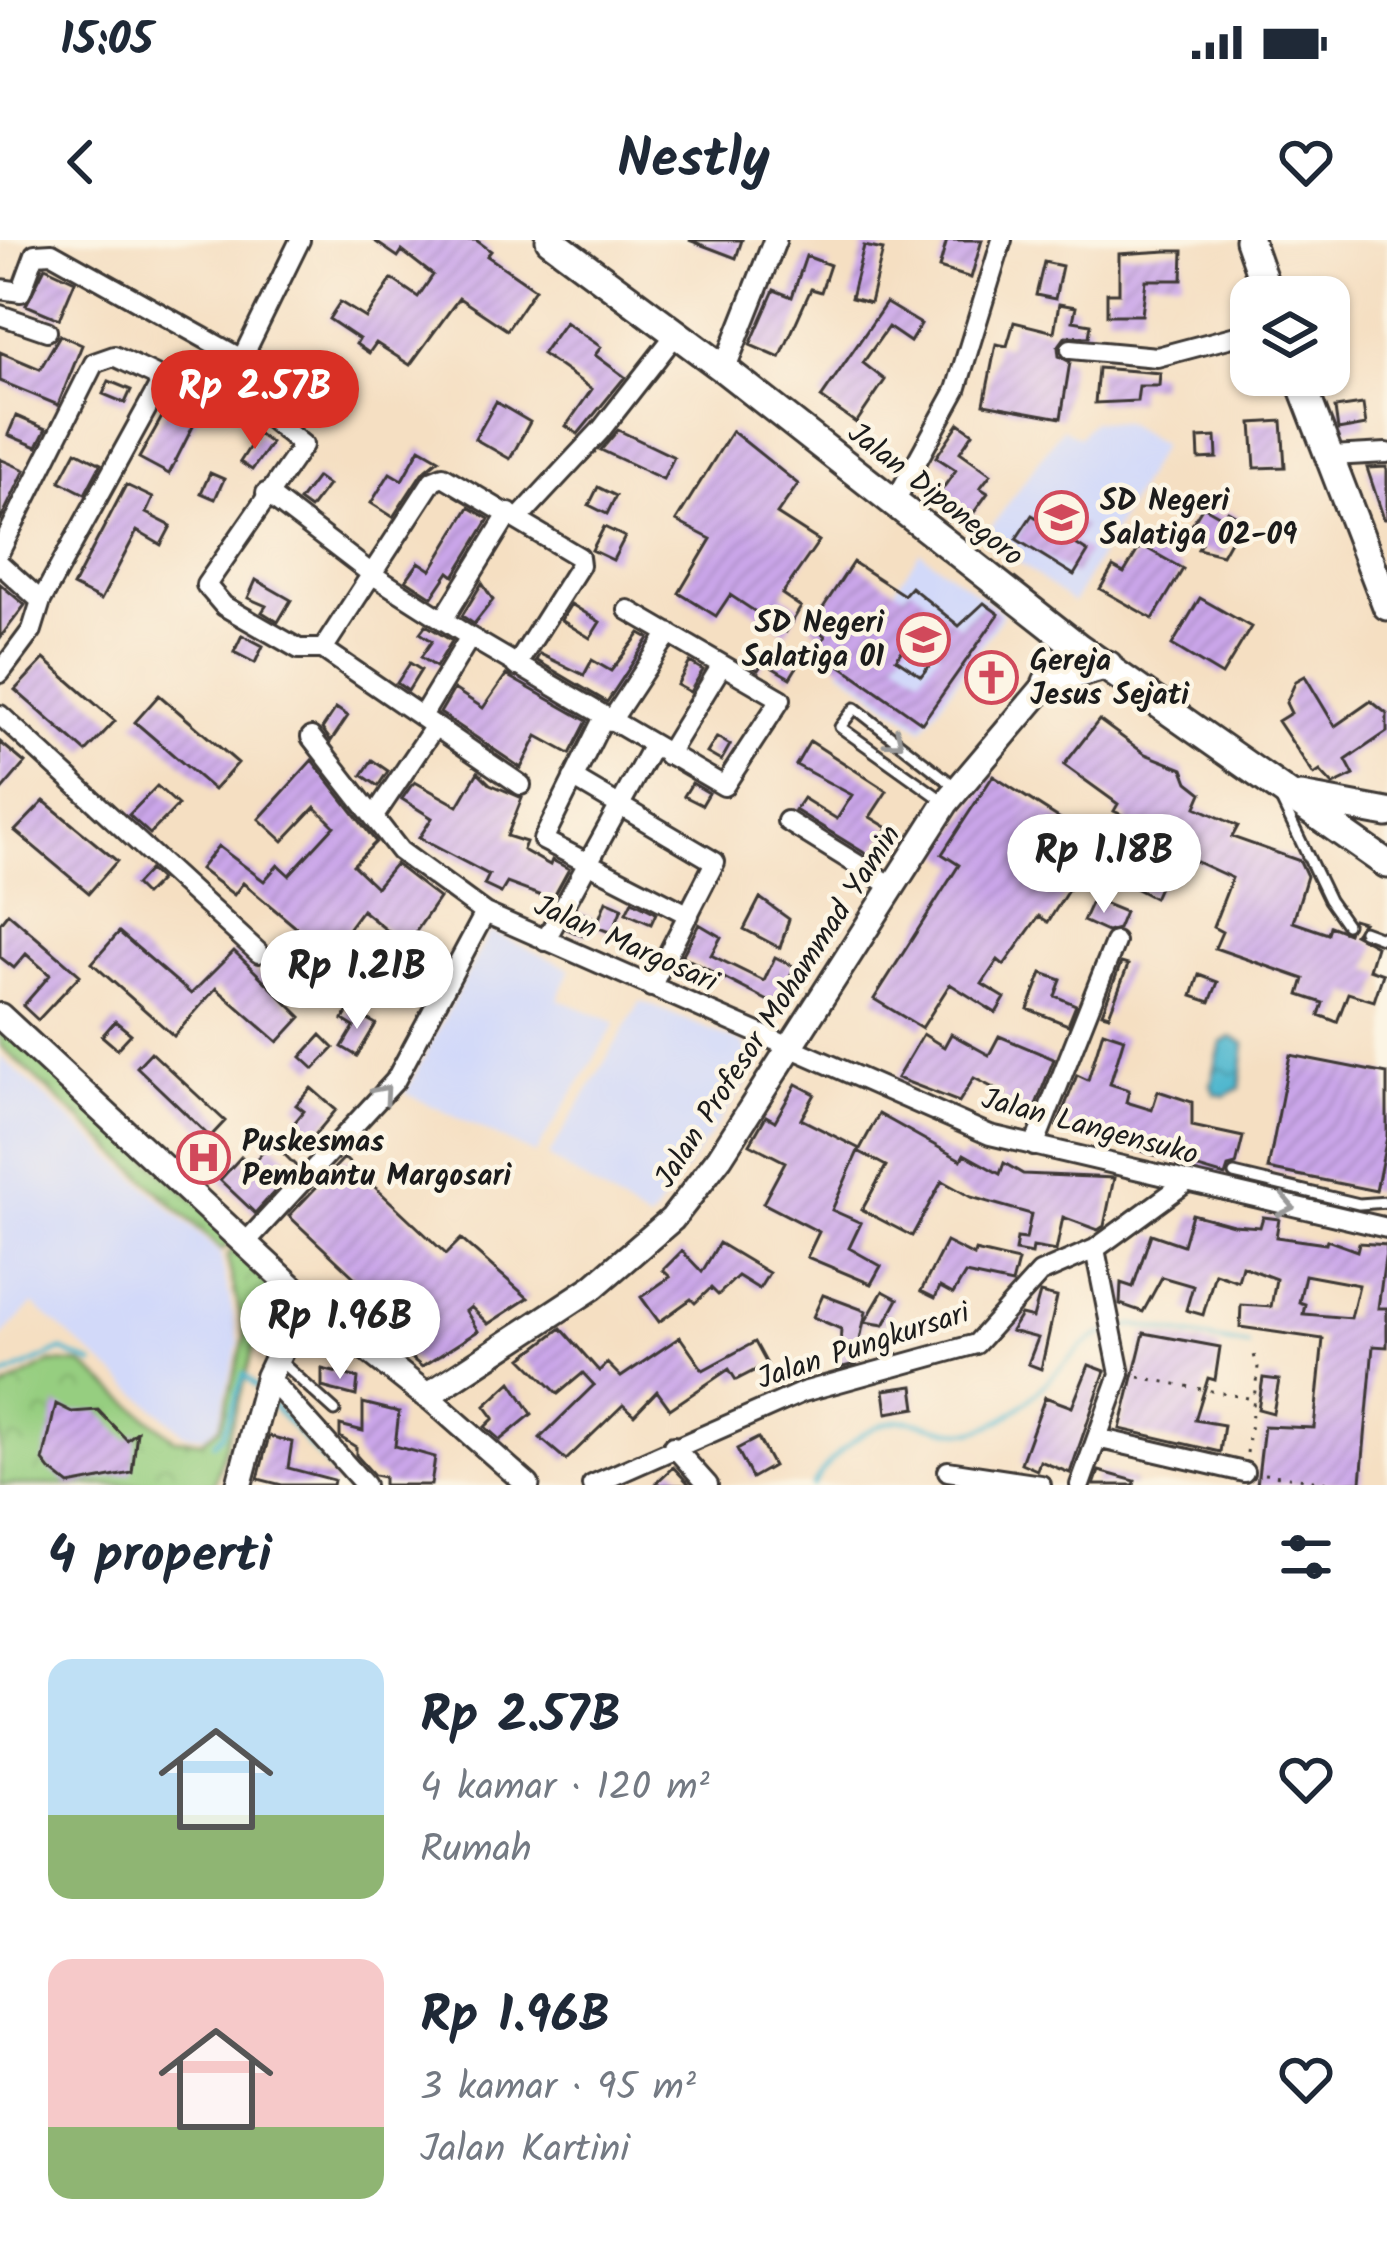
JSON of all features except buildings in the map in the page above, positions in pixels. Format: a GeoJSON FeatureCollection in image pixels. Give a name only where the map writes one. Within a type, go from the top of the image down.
{"type":"FeatureCollection","features":[{"type":"Feature","properties":{"kind":"main road","name":"Jalan Diponegoro"},"geometry":{"type":"LineString","coordinates":[[550,240],[724,369],[1078,647],[1387,864]]}},
{"type":"Feature","properties":{"kind":"main road"},"geometry":{"type":"LineString","coordinates":[[1249,240],[1262,276]]}},
{"type":"Feature","properties":{"kind":"main road"},"geometry":{"type":"LineString","coordinates":[[1306,396],[1387,606]]}},
{"type":"Feature","properties":{"kind":"main road"},"geometry":{"type":"LineString","coordinates":[[1050,625],[1052,677],[1108,664]]}},
{"type":"Feature","properties":{"kind":"main road","name":"Jalan Profesor Mohammad Yamin"},"geometry":{"type":"LineString","coordinates":[[427,1396],[592,1286],[672,1219],[720,1156],[952,795],[1078,647]]}},
{"type":"Feature","properties":{"kind":"main road","name":"Jalan Diponegoro"},"geometry":{"type":"LineString","coordinates":[[1281,790],[1387,817]]}},
{"type":"Feature","properties":{"kind":"main road"},"geometry":{"type":"LineString","coordinates":[[1387,817],[1382,838],[1387,864]]}},
{"type":"Feature","properties":{"kind":"main road"},"geometry":{"type":"LineString","coordinates":[[0,1016],[305,1299],[427,1396]]}},
{"type":"Feature","properties":{"kind":"main road"},"geometry":{"type":"LineString","coordinates":[[239,1485],[271,1371],[305,1299]]}},
{"type":"Feature","properties":{"kind":"street"},"geometry":{"type":"LineString","coordinates":[[300,240],[240,358],[231,391],[303,442],[214,568],[208,593],[299,649],[323,649],[521,785]]}},
{"type":"Feature","properties":{"kind":"street"},"geometry":{"type":"LineString","coordinates":[[724,369],[775,240]]}},
{"type":"Feature","properties":{"kind":"street"},"geometry":{"type":"LineString","coordinates":[[894,503],[956,390],[1001,240]]}},
{"type":"Feature","properties":{"kind":"street"},"geometry":{"type":"LineString","coordinates":[[0,289],[21,292],[35,254],[55,246],[240,358]]}},
{"type":"Feature","properties":{"kind":"street"},"geometry":{"type":"LineString","coordinates":[[0,316],[47,331]]}},
{"type":"Feature","properties":{"kind":"street"},"geometry":{"type":"LineString","coordinates":[[443,620],[514,516],[600,431],[676,334]]}},
{"type":"Feature","properties":{"kind":"street"},"geometry":{"type":"LineString","coordinates":[[1071,349],[1157,358],[1230,338]]}},
{"type":"Feature","properties":{"kind":"street"},"geometry":{"type":"LineString","coordinates":[[0,551],[94,364],[114,356],[156,376],[159,386],[41,601],[32,630],[0,673]]}},
{"type":"Feature","properties":{"kind":"street"},"geometry":{"type":"LineString","coordinates":[[1330,456],[1387,453]]}},
{"type":"Feature","properties":{"kind":"street"},"geometry":{"type":"LineString","coordinates":[[323,649],[438,476],[459,482],[580,562],[516,666]]}},
{"type":"Feature","properties":{"kind":"street"},"geometry":{"type":"LineString","coordinates":[[266,493],[373,574],[470,638],[724,786],[781,702],[628,610]]}},
{"type":"Feature","properties":{"kind":"street"},"geometry":{"type":"LineString","coordinates":[[0,564],[41,601]]}},
{"type":"Feature","properties":{"kind":"street"},"geometry":{"type":"LineString","coordinates":[[668,633],[608,719],[542,838],[689,915]]}},
{"type":"Feature","properties":{"kind":"street"},"geometry":{"type":"LineString","coordinates":[[375,814],[470,638]]}},
{"type":"Feature","properties":{"kind":"street"},"geometry":{"type":"LineString","coordinates":[[545,941],[619,804],[722,665]]}},
{"type":"Feature","properties":{"kind":"street"},"geometry":{"type":"LineString","coordinates":[[0,715],[259,953]]}},
{"type":"Feature","properties":{"kind":"street"},"geometry":{"type":"LineString","coordinates":[[311,736],[400,850],[485,913]]}},
{"type":"Feature","properties":{"kind":"street"},"geometry":{"type":"LineString","coordinates":[[573,778],[715,862],[651,987]]}},
{"type":"Feature","properties":{"kind":"street"},"geometry":{"type":"LineString","coordinates":[[787,820],[892,886]]}},
{"type":"Feature","properties":{"kind":"street","name":"Jalan Margosari"},"geometry":{"type":"LineString","coordinates":[[247,1241],[395,1081],[485,913],[788,1048]]}},
{"type":"Feature","properties":{"kind":"street"},"geometry":{"type":"LineString","coordinates":[[1034,1146],[1114,942]]}},
{"type":"Feature","properties":{"kind":"street","name":"Jalan Langensuko"},"geometry":{"type":"LineString","coordinates":[[788,1048],[990,1135],[1387,1228]]}},
{"type":"Feature","properties":{"kind":"street","name":"Jalan Pungkursari"},"geometry":{"type":"LineString","coordinates":[[592,1485],[803,1392],[976,1345],[1035,1277],[1096,1249],[1184,1184]]}},
{"type":"Feature","properties":{"kind":"street"},"geometry":{"type":"LineString","coordinates":[[1080,1485],[1120,1374],[1096,1249]]}},
{"type":"Feature","properties":{"kind":"street"},"geometry":{"type":"LineString","coordinates":[[271,1371],[365,1485]]}},
{"type":"Feature","properties":{"kind":"street"},"geometry":{"type":"LineString","coordinates":[[427,1396],[528,1485]]}},
{"type":"Feature","properties":{"kind":"street"},"geometry":{"type":"LineString","coordinates":[[1096,1438],[1244,1472]]}},
{"type":"Feature","properties":{"kind":"street"},"geometry":{"type":"LineString","coordinates":[[673,1446],[708,1485]]}},
{"type":"Feature","properties":{"kind":"street"},"geometry":{"type":"LineString","coordinates":[[948,1471],[1042,1485]]}},
{"type":"Feature","properties":{"kind":"lane"},"geometry":{"type":"LineString","coordinates":[[855,708],[952,795],[841,727],[855,708]]}},
{"type":"Feature","properties":{"kind":"lane"},"geometry":{"type":"LineString","coordinates":[[1281,790],[1328,900],[1346,924]]}},
{"type":"Feature","properties":{"kind":"lane"},"geometry":{"type":"LineString","coordinates":[[1363,931],[1387,940]]}},
{"type":"Feature","properties":{"kind":"lane"},"geometry":{"type":"LineString","coordinates":[[1234,1174],[1359,1204],[1382,1206],[1387,1202]]}},
{"type":"Feature","properties":{"kind":"lane"},"geometry":{"type":"LineString","coordinates":[[271,1371],[335,1411]]}},
{"type":"Feature","properties":{"kind":"path"},"geometry":{"type":"LineString","coordinates":[[1253,1352],[1258,1367],[1244,1472],[1355,1485]]}},
{"type":"Feature","properties":{"kind":"path"},"geometry":{"type":"LineString","coordinates":[[1120,1374],[1253,1399]]}},
{"type":"Feature","properties":{"kind":"shaded area","name":"SD Negeri Salatiga 02-09"},"geometry":{"type":"Polygon","coordinates":[[[1092,421],[1124,422],[1162,445],[1073,603],[985,536],[1062,428],[1079,437],[1092,421]]]}},
{"type":"Feature","properties":{"kind":"shaded area","name":"SD Negeri Salatiga 01"},"geometry":{"type":"Polygon","coordinates":[[[920,552],[1004,613],[923,729],[840,669],[920,552]]]}},
{"type":"Feature","properties":{"kind":"shaded area"},"geometry":{"type":"Polygon","coordinates":[[[490,931],[571,969],[558,999],[616,1023],[535,1154],[405,1093],[490,931]]]}},
{"type":"Feature","properties":{"kind":"shaded area"},"geometry":{"type":"Polygon","coordinates":[[[641,1001],[744,1044],[755,1071],[649,1222],[548,1157],[641,1001]]]}},
{"type":"Feature","properties":{"kind":"shaded area"},"geometry":{"type":"Polygon","coordinates":[[[0,1056],[220,1253],[239,1341],[218,1425],[204,1436],[185,1434],[33,1304],[0,1339],[0,1056]]]}},
{"type":"Feature","properties":{"kind":"green space"},"geometry":{"type":"Polygon","coordinates":[[[0,1024],[236,1238],[222,1250],[0,1045],[0,1024]]]}},
{"type":"Feature","properties":{"kind":"green space"},"geometry":{"type":"Polygon","coordinates":[[[240,1237],[287,1283],[256,1340],[214,1485],[0,1485],[0,1390],[51,1362],[82,1364],[174,1439],[202,1441],[220,1427],[245,1336],[227,1257],[240,1237]]]}},
{"type":"Feature","properties":{"kind":"water"},"geometry":{"type":"Polygon","coordinates":[[[1231,1037],[1245,1044],[1240,1088],[1225,1096],[1215,1094],[1211,1085],[1221,1043],[1231,1037]]]}},
{"type":"Feature","properties":{"kind":"waterway"},"geometry":{"type":"LineString","coordinates":[[1118,1329],[1134,1325],[1248,1346]]}},
{"type":"Feature","properties":{"kind":"waterway"},"geometry":{"type":"LineString","coordinates":[[813,1485],[841,1451],[882,1425],[910,1421],[967,1432],[995,1424],[1032,1397],[1093,1338],[1107,1332]]}},
{"type":"Feature","properties":{"kind":"waterway"},"geometry":{"type":"LineString","coordinates":[[0,1378],[61,1350],[93,1364]]}},
{"type":"Feature","properties":{"kind":"waterway"},"geometry":{"type":"LineString","coordinates":[[214,1443],[223,1434],[244,1374],[256,1387]]}},
{"type":"Feature","properties":{"kind":"waterway"},"geometry":{"type":"LineString","coordinates":[[272,1405],[345,1485]]}},
{"type":"Feature","properties":{"kind":"place","name":"SD Negeri Salatiga 02-09"},"geometry":{"type":"Point","coordinates":[1061,517]}},
{"type":"Feature","properties":{"kind":"place","name":"SD Negeri Salatiga 01"},"geometry":{"type":"Point","coordinates":[923,639]}},
{"type":"Feature","properties":{"kind":"place","name":"Gereja Jesus Sejati"},"geometry":{"type":"Point","coordinates":[991,677]}},
{"type":"Feature","properties":{"kind":"place","name":"Puskesmas Pembantu Margosari"},"geometry":{"type":"Point","coordinates":[203,1158]}}]}
